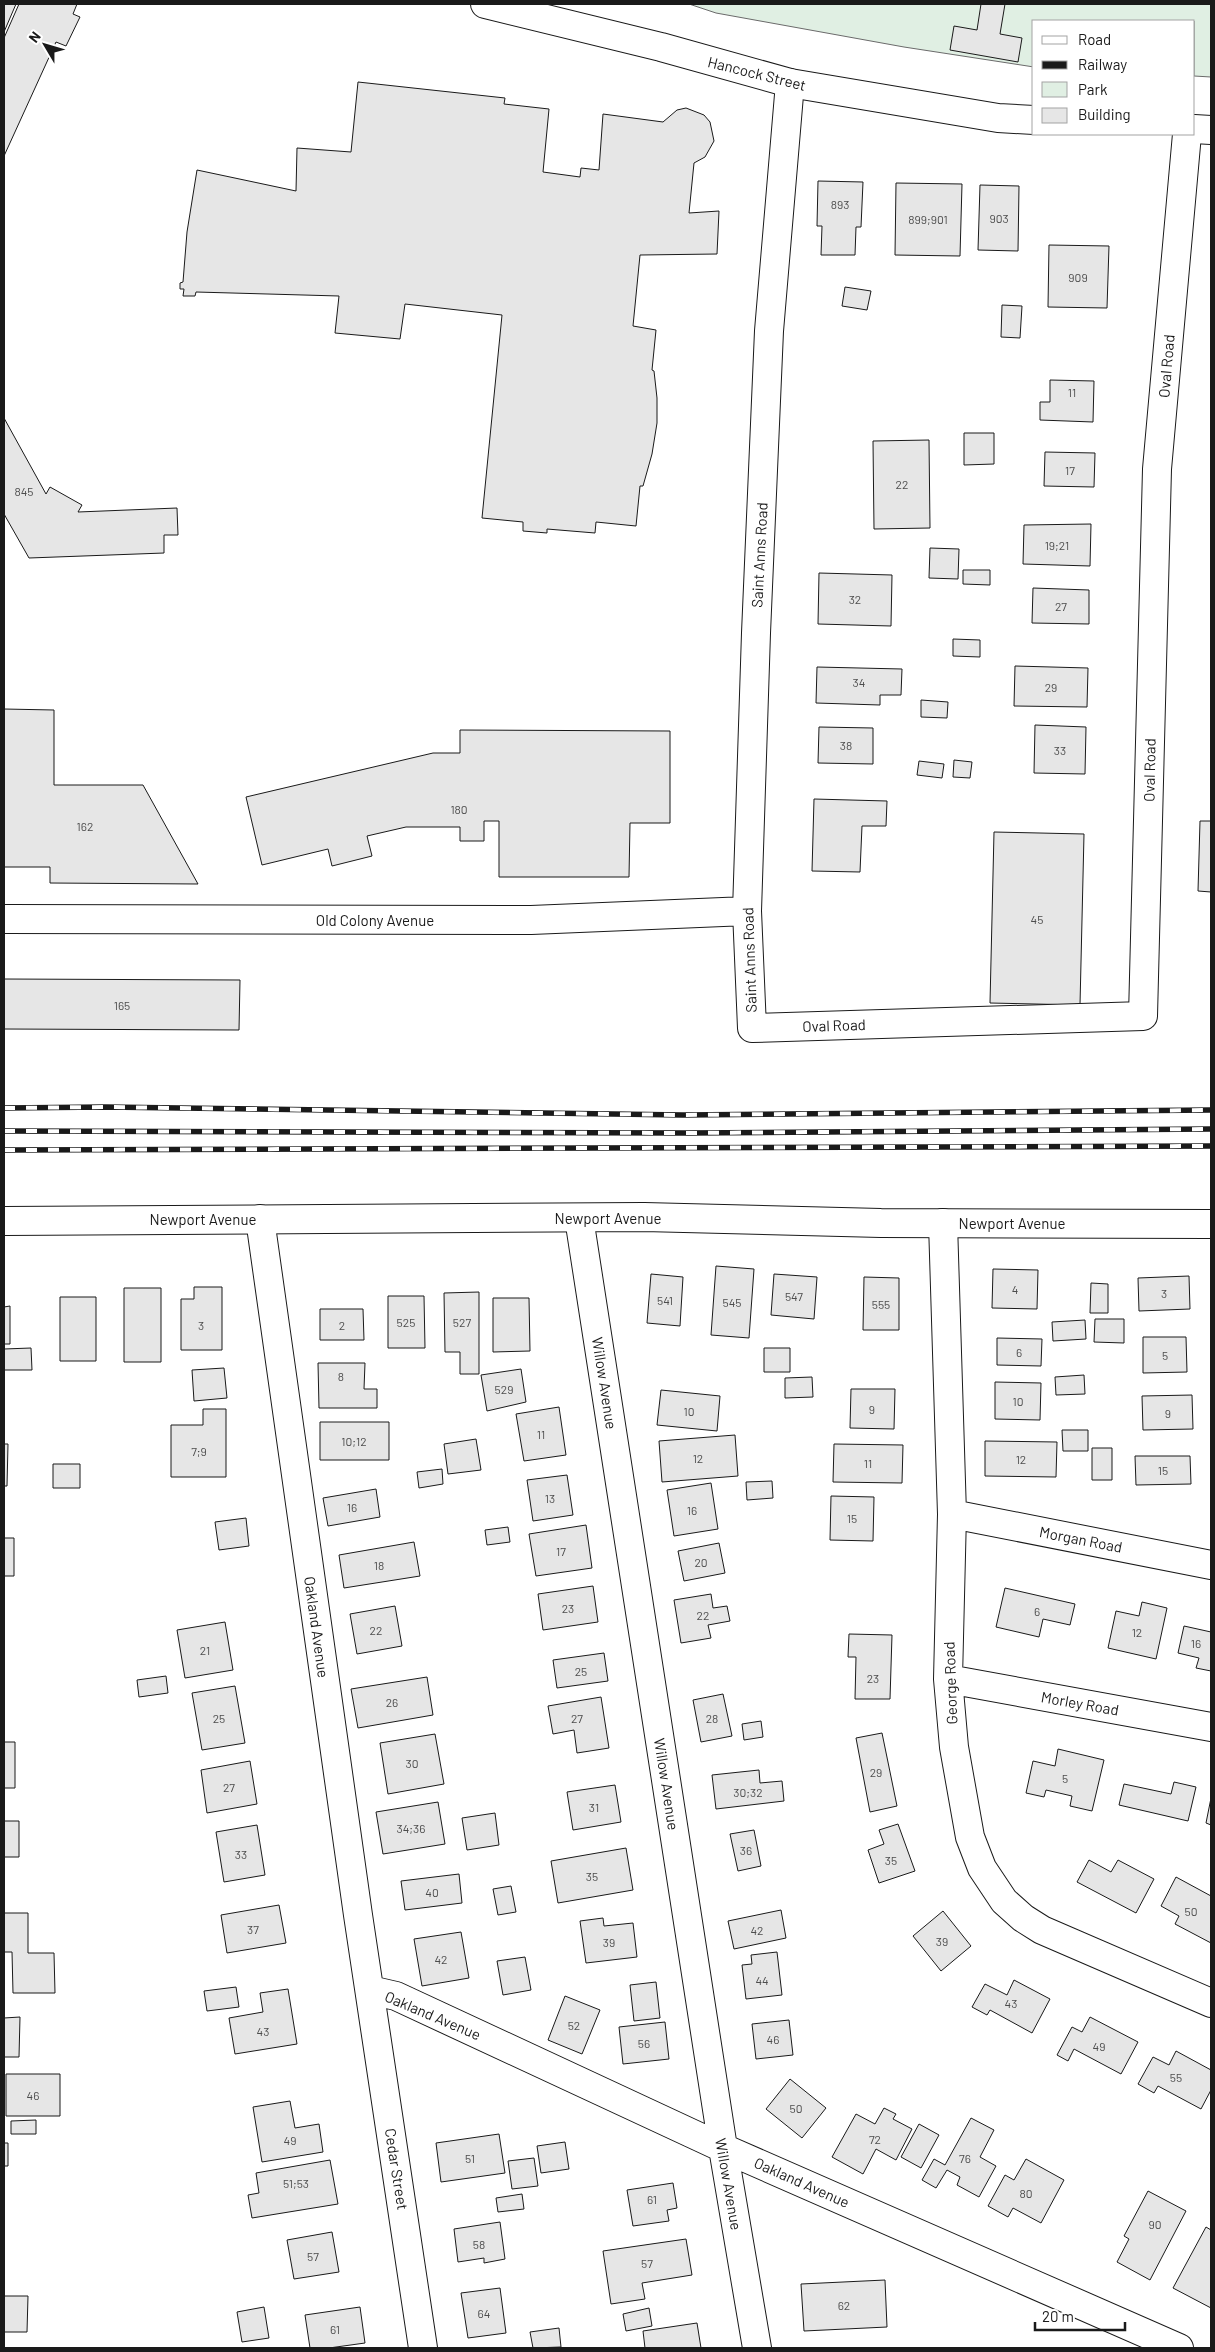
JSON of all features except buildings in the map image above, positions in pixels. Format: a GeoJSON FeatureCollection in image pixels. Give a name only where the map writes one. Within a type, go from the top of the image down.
{"type":"FeatureCollection","features":[{"type":"Feature","properties":{"kind":"street","name":"Hancock Street"},"geometry":{"type":"LineString","coordinates":[[485,4],[661,47],[790,83],[998,118],[1032,120]]}},
{"type":"Feature","properties":{"kind":"street","name":"Saint Anns Road"},"geometry":{"type":"LineString","coordinates":[[752,1028],[747,912],[756,633],[769,331],[790,83]]}},
{"type":"Feature","properties":{"kind":"street"},"geometry":{"type":"LineString","coordinates":[[1195,129],[1211,130]]}},
{"type":"Feature","properties":{"kind":"street","name":"Oval Road"},"geometry":{"type":"LineString","coordinates":[[752,1028],[1143,1016],[1157,469],[1187,135]]}},
{"type":"Feature","properties":{"kind":"street","name":"Old Colony Avenue"},"geometry":{"type":"LineString","coordinates":[[4,919],[531,920],[747,912]]}},
{"type":"Feature","properties":{"kind":"street","name":"Newport Avenue"},"geometry":{"type":"LineString","coordinates":[[4,1221],[644,1217],[943,1223],[1211,1224]]}},
{"type":"Feature","properties":{"kind":"street","name":"Willow Avenue"},"geometry":{"type":"LineString","coordinates":[[579,1218],[723,2148],[757,2348]]}},
{"type":"Feature","properties":{"kind":"street","name":"Oakland Avenue"},"geometry":{"type":"LineString","coordinates":[[260,1219],[370,1990],[396,1996],[723,2148],[1179,2348]]}},
{"type":"Feature","properties":{"kind":"street","name":"George Road"},"geometry":{"type":"LineString","coordinates":[[943,1223],[952,1514],[948,1679],[954,1747],[970,1837],[982,1868],[1004,1901],[1023,1918],[1042,1930],[1211,2003]]}},
{"type":"Feature","properties":{"kind":"street","name":"Morgan Road"},"geometry":{"type":"LineString","coordinates":[[952,1514],[1211,1565]]}},
{"type":"Feature","properties":{"kind":"street","name":"Morley Road"},"geometry":{"type":"LineString","coordinates":[[948,1679],[1211,1727]]}},
{"type":"Feature","properties":{"kind":"street","name":"Cedar Street"},"geometry":{"type":"LineString","coordinates":[[370,1990],[424,2348]]}},
{"type":"Feature","properties":{"kind":"green space"},"geometry":{"type":"Polygon","coordinates":[[[689,4],[1211,4],[1211,77],[1195,76],[1195,20],[1032,20],[1032,67],[904,47],[716,13],[689,4]]]}},
{"type":"Feature","properties":{"kind":"railway"},"geometry":{"type":"LineString","coordinates":[[4,1108],[105,1107],[683,1115],[1211,1110]]}},
{"type":"Feature","properties":{"kind":"railway"},"geometry":{"type":"LineString","coordinates":[[4,1131],[688,1133],[1211,1129]]}},
{"type":"Feature","properties":{"kind":"railway"},"geometry":{"type":"LineString","coordinates":[[4,1150],[1211,1146]]}}]}
